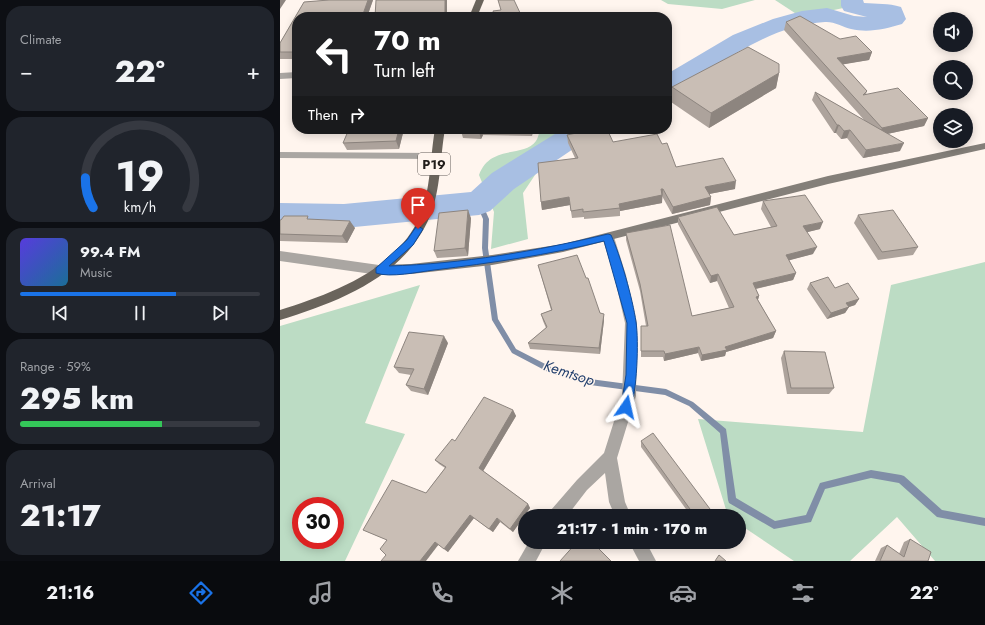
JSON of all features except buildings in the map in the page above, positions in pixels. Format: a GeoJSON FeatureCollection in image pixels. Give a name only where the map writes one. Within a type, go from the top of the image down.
{"type":"FeatureCollection","features":[{"type":"Feature","properties":{"kind":"main road"},"geometry":{"type":"LineString","coordinates":[[475,12],[480,0]]}},
{"type":"Feature","properties":{"kind":"main road","name":"P19"},"geometry":{"type":"LineString","coordinates":[[280,315],[305,308],[345,290],[379,270],[410,242],[424,217],[430,199],[439,134]]}},
{"type":"Feature","properties":{"kind":"street"},"geometry":{"type":"LineString","coordinates":[[280,76],[292,75]]}},
{"type":"Feature","properties":{"kind":"street"},"geometry":{"type":"LineString","coordinates":[[280,256],[379,270],[411,269],[492,260],[563,248],[828,180],[985,146]]}},
{"type":"Feature","properties":{"kind":"street"},"geometry":{"type":"LineString","coordinates":[[280,155],[435,156]]}},
{"type":"Feature","properties":{"kind":"street"},"geometry":{"type":"LineString","coordinates":[[608,237],[620,275],[632,323],[629,396],[610,458],[617,502],[620,509]]}},
{"type":"Feature","properties":{"kind":"street"},"geometry":{"type":"LineString","coordinates":[[563,509],[582,485],[610,458]]}},
{"type":"Feature","properties":{"kind":"street"},"geometry":{"type":"LineString","coordinates":[[526,561],[534,549]]}},
{"type":"Feature","properties":{"kind":"street"},"geometry":{"type":"LineString","coordinates":[[641,549],[648,561]]}},
{"type":"Feature","properties":{"kind":"green space"},"geometry":{"type":"Polygon","coordinates":[[[661,0],[755,0],[722,9],[668,4],[661,0]]]}},
{"type":"Feature","properties":{"kind":"green space"},"geometry":{"type":"Polygon","coordinates":[[[775,0],[846,0],[848,7],[801,17],[775,0]]]}},
{"type":"Feature","properties":{"kind":"green space"},"geometry":{"type":"Polygon","coordinates":[[[586,134],[568,139],[539,169],[523,193],[528,239],[491,249],[494,212],[479,175],[484,165],[491,159],[499,155],[531,146],[537,140],[538,135],[586,134]]]}},
{"type":"Feature","properties":{"kind":"green space"},"geometry":{"type":"Polygon","coordinates":[[[985,262],[985,561],[935,561],[897,517],[850,561],[794,561],[746,529],[746,509],[726,509],[698,419],[863,432],[891,285],[985,262]]]}},
{"type":"Feature","properties":{"kind":"green space"},"geometry":{"type":"Polygon","coordinates":[[[420,285],[365,423],[405,434],[345,561],[280,561],[280,326],[420,285]]]}},
{"type":"Feature","properties":{"kind":"waterway"},"geometry":{"type":"LineString","coordinates":[[672,82],[723,51],[761,31],[802,18],[827,15],[853,23],[865,24],[894,19],[893,12],[887,10],[857,9],[852,6],[852,0]]}},
{"type":"Feature","properties":{"kind":"waterway","name":"Kemtsop"},"geometry":{"type":"LineString","coordinates":[[280,215],[344,216],[479,203],[503,181],[535,159],[577,134]]}},
{"type":"Feature","properties":{"kind":"waterway","name":"Kemtsop"},"geometry":{"type":"LineString","coordinates":[[479,203],[486,219],[485,248],[495,320],[514,351],[552,371],[590,382],[666,392],[691,404],[723,431],[732,500],[774,525],[808,519],[823,486],[871,474],[901,479],[940,514],[985,522]]}},
{"type":"Feature","properties":{"kind":"route"},"geometry":{"type":"LineString","coordinates":[[418,229],[410,242],[396,257],[379,270],[411,269],[492,260],[563,248],[608,237],[620,275],[632,323],[631,375],[629,396],[626,407]]}}]}
